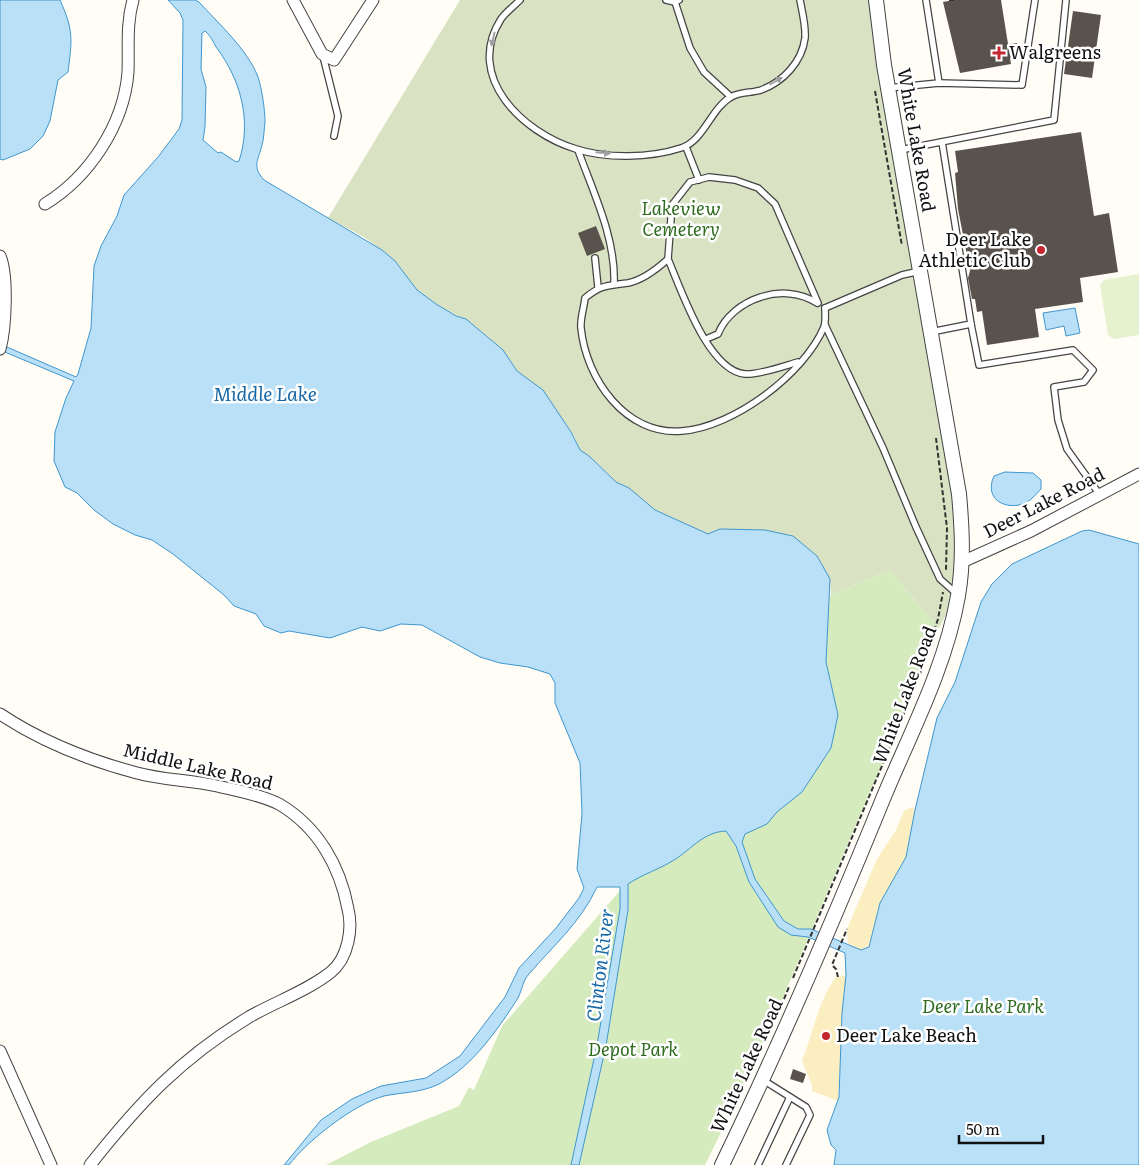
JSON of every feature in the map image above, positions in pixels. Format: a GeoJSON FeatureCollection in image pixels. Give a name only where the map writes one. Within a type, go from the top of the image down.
{"type":"FeatureCollection","features":[{"type":"Feature","properties":{"kind":"street"},"geometry":{"type":"LineString","coordinates":[[293,0],[322,54],[334,60],[373,0]]}},
{"type":"Feature","properties":{"kind":"street","name":"White Lake Road"},"geometry":{"type":"LineString","coordinates":[[722,1165],[763,1080],[825,938],[939,666],[958,595],[962,562],[959,494],[888,88],[876,0]]}},
{"type":"Feature","properties":{"kind":"street"},"geometry":{"type":"LineString","coordinates":[[45,204],[68,187],[86,167],[109,134],[121,109],[128,73],[127,24],[132,1]]}},
{"type":"Feature","properties":{"kind":"street"},"geometry":{"type":"LineString","coordinates":[[0,256],[5,267],[5,318],[1,345]]}},
{"type":"Feature","properties":{"kind":"street","name":"Deer Lake Road"},"geometry":{"type":"LineString","coordinates":[[962,562],[1001,546],[1139,474]]}},
{"type":"Feature","properties":{"kind":"street","name":"Middle Lake Road"},"geometry":{"type":"LineString","coordinates":[[0,714],[39,739],[99,761],[167,779],[216,786],[279,804],[316,836],[330,854],[339,873],[351,920],[349,938],[343,956],[332,972],[249,1017],[194,1053],[159,1083],[90,1165]]}},
{"type":"Feature","properties":{"kind":"street"},"geometry":{"type":"LineString","coordinates":[[0,1051],[51,1165]]}},
{"type":"Feature","properties":{"kind":"lane"},"geometry":{"type":"LineString","coordinates":[[520,0],[502,18],[493,36],[490,63],[499,92],[517,117],[541,133],[578,150],[631,156],[686,147],[731,97],[761,90],[788,74],[798,59],[805,37],[800,0]]}},
{"type":"Feature","properties":{"kind":"lane"},"geometry":{"type":"LineString","coordinates":[[666,0],[677,1],[690,48],[704,72],[731,97]]}},
{"type":"Feature","properties":{"kind":"lane"},"geometry":{"type":"LineString","coordinates":[[926,0],[939,83]]}},
{"type":"Feature","properties":{"kind":"lane"},"geometry":{"type":"LineString","coordinates":[[888,88],[939,83],[1022,85],[1034,0]]}},
{"type":"Feature","properties":{"kind":"lane"},"geometry":{"type":"LineString","coordinates":[[899,150],[1054,120],[1066,0]]}},
{"type":"Feature","properties":{"kind":"lane"},"geometry":{"type":"LineString","coordinates":[[322,54],[338,116],[334,136]]}},
{"type":"Feature","properties":{"kind":"lane"},"geometry":{"type":"LineString","coordinates":[[942,142],[979,365],[1073,350],[1093,370],[1084,382],[1054,387],[1058,420],[1067,449],[1100,495]]}},
{"type":"Feature","properties":{"kind":"lane"},"geometry":{"type":"LineString","coordinates":[[686,147],[699,180]]}},
{"type":"Feature","properties":{"kind":"lane"},"geometry":{"type":"LineString","coordinates":[[578,150],[607,231],[615,263],[614,284]]}},
{"type":"Feature","properties":{"kind":"lane"},"geometry":{"type":"LineString","coordinates":[[800,362],[745,374],[728,368],[714,354],[668,259],[672,205],[690,182],[709,177],[735,180],[758,188],[775,204],[818,303]]}},
{"type":"Feature","properties":{"kind":"lane"},"geometry":{"type":"LineString","coordinates":[[595,258],[598,287]]}},
{"type":"Feature","properties":{"kind":"lane"},"geometry":{"type":"LineString","coordinates":[[668,259],[654,271],[629,283],[598,287],[585,298],[581,326],[586,357],[602,388],[623,412],[647,427],[681,432],[716,424],[748,407],[784,378],[800,362],[825,325]]}},
{"type":"Feature","properties":{"kind":"lane"},"geometry":{"type":"LineString","coordinates":[[825,308],[902,275],[920,271]]}},
{"type":"Feature","properties":{"kind":"lane"},"geometry":{"type":"LineString","coordinates":[[706,339],[718,334],[724,321],[747,302],[776,294],[808,296],[825,308]]}},
{"type":"Feature","properties":{"kind":"lane"},"geometry":{"type":"LineString","coordinates":[[825,308],[825,325],[875,431],[940,579],[958,595]]}},
{"type":"Feature","properties":{"kind":"lane"},"geometry":{"type":"LineString","coordinates":[[931,332],[971,324]]}},
{"type":"Feature","properties":{"kind":"lane"},"geometry":{"type":"LineString","coordinates":[[763,1080],[806,1107],[810,1115],[786,1165]]}},
{"type":"Feature","properties":{"kind":"lane"},"geometry":{"type":"LineString","coordinates":[[758,1165],[790,1097]]}},
{"type":"Feature","properties":{"kind":"path"},"geometry":{"type":"LineString","coordinates":[[949,0],[954,0]]}},
{"type":"Feature","properties":{"kind":"path"},"geometry":{"type":"LineString","coordinates":[[806,944],[813,927]]}},
{"type":"Feature","properties":{"kind":"path"},"geometry":{"type":"LineString","coordinates":[[838,976],[832,963],[846,930]]}},
{"type":"Feature","properties":{"kind":"green space","name":"Lakeview Cemetery"},"geometry":{"type":"Polygon","coordinates":[[[460,0],[869,0],[878,70],[950,474],[955,513],[956,572],[953,592],[939,628],[889,570],[831,595],[830,579],[817,556],[793,536],[765,530],[721,529],[711,534],[703,533],[655,510],[629,489],[616,482],[580,450],[574,436],[542,390],[517,371],[503,350],[466,319],[436,304],[417,290],[395,261],[364,237],[328,218],[460,0]]]}},
{"type":"Feature","properties":{"kind":"green space"},"geometry":{"type":"Polygon","coordinates":[[[1139,274],[1139,335],[1114,339],[1108,335],[1100,285],[1104,280],[1139,274]]]}},
{"type":"Feature","properties":{"kind":"green space","name":"Depot Park"},"geometry":{"type":"Polygon","coordinates":[[[889,570],[939,628],[758,1057],[705,1165],[326,1165],[371,1142],[459,1106],[469,1087],[474,1090],[502,1026],[618,893],[831,595],[889,570]]]}},
{"type":"Feature","properties":{"kind":"sand"},"geometry":{"type":"Polygon","coordinates":[[[912,807],[915,810],[906,857],[880,903],[869,947],[861,950],[848,944],[847,929],[877,859],[895,832],[904,811],[912,807]]]}},
{"type":"Feature","properties":{"kind":"sand","name":"Deer Lake Beach"},"geometry":{"type":"Polygon","coordinates":[[[846,975],[838,1101],[812,1091],[812,1085],[802,1061],[829,987],[835,978],[846,975]]]}},
{"type":"Feature","properties":{"kind":"water"},"geometry":{"type":"Polygon","coordinates":[[[0,0],[60,0],[68,20],[71,36],[68,72],[58,80],[50,121],[43,136],[30,149],[3,160],[0,159],[0,0]]]}},
{"type":"Feature","properties":{"kind":"water","name":"Middle Lake"},"geometry":{"type":"Polygon","coordinates":[[[168,0],[195,0],[199,2],[232,37],[253,67],[262,93],[265,122],[257,166],[264,180],[382,250],[395,261],[417,290],[456,316],[466,319],[503,350],[517,371],[543,390],[571,432],[580,450],[616,482],[629,488],[655,510],[708,534],[720,529],[765,530],[793,536],[817,556],[830,579],[826,662],[838,715],[831,748],[802,792],[777,812],[767,824],[745,834],[742,842],[755,879],[784,921],[798,929],[811,929],[861,950],[869,947],[880,903],[906,857],[937,718],[955,682],[981,602],[992,584],[1012,564],[1082,531],[1089,530],[1139,544],[1139,1165],[834,1165],[836,1150],[831,1145],[827,1130],[839,1097],[842,1013],[846,975],[845,953],[808,937],[791,935],[778,927],[749,882],[736,846],[726,831],[711,834],[674,860],[628,884],[628,910],[606,1046],[579,1165],[571,1165],[597,1045],[620,909],[620,887],[597,887],[575,923],[527,976],[518,998],[502,1022],[484,1046],[463,1067],[432,1087],[419,1091],[384,1096],[359,1107],[332,1124],[307,1145],[289,1165],[284,1165],[321,1120],[352,1099],[381,1086],[426,1078],[460,1056],[505,997],[519,968],[556,928],[579,898],[584,888],[577,869],[582,814],[580,763],[555,703],[555,683],[550,674],[528,667],[500,663],[480,657],[422,625],[401,624],[380,631],[362,627],[330,638],[289,631],[281,633],[264,626],[256,614],[234,606],[224,595],[173,554],[152,540],[135,535],[113,524],[94,510],[77,493],[65,487],[54,461],[55,432],[66,398],[74,381],[0,350],[0,344],[76,377],[78,374],[91,328],[94,266],[101,246],[117,216],[124,195],[158,157],[179,129],[182,120],[183,20],[180,13],[168,0]],[[205,31],[202,33],[201,69],[206,87],[203,140],[218,153],[221,152],[236,162],[239,161],[243,146],[244,116],[242,101],[232,73],[205,31]]]}},
{"type":"Feature","properties":{"kind":"water"},"geometry":{"type":"Polygon","coordinates":[[[1075,308],[1080,333],[1066,336],[1064,326],[1046,330],[1043,313],[1075,308]]]}},
{"type":"Feature","properties":{"kind":"water"},"geometry":{"type":"Polygon","coordinates":[[[1005,472],[1033,473],[1041,480],[1041,489],[1032,499],[1025,503],[1011,506],[999,502],[994,497],[991,484],[994,476],[1005,472]]]}},
{"type":"Feature","properties":{"kind":"building","name":"Walgreens"},"geometry":{"type":"Polygon","coordinates":[[[954,0],[1001,0],[1008,44],[1017,43],[1019,56],[1010,58],[1011,64],[960,73],[943,2],[954,0]]]}},
{"type":"Feature","properties":{"kind":"building"},"geometry":{"type":"Polygon","coordinates":[[[1073,11],[1101,15],[1092,78],[1064,74],[1073,11]]]}},
{"type":"Feature","properties":{"kind":"building","name":"Deer Lake Athletic Club"},"geometry":{"type":"Polygon","coordinates":[[[1081,132],[1094,216],[1109,213],[1118,272],[1080,278],[1083,302],[1035,309],[1039,337],[987,345],[982,311],[977,312],[975,299],[972,299],[968,278],[970,271],[958,209],[955,173],[958,172],[955,151],[1081,132]]]}},
{"type":"Feature","properties":{"kind":"building"},"geometry":{"type":"Polygon","coordinates":[[[596,226],[605,249],[587,256],[578,233],[596,226]]]}},
{"type":"Feature","properties":{"kind":"building"},"geometry":{"type":"Polygon","coordinates":[[[793,1069],[806,1074],[803,1083],[790,1079],[793,1069]]]}},
{"type":"Feature","properties":{"kind":"place","name":"Walgreens"},"geometry":{"type":"Point","coordinates":[999,53]}},
{"type":"Feature","properties":{"kind":"place","name":"Deer Lake Athletic Club"},"geometry":{"type":"Point","coordinates":[1041,250]}},
{"type":"Feature","properties":{"kind":"place","name":"Deer Lake Beach"},"geometry":{"type":"Point","coordinates":[826,1036]}},
{"type":"Feature","properties":{"kind":"water label","name":"Clinton River"},"geometry":{"type":"Point","coordinates":[600,965]}},
{"type":"Feature","properties":{"kind":"park label","name":"Deer Lake Park"},"geometry":{"type":"Point","coordinates":[983,1007]}}]}
